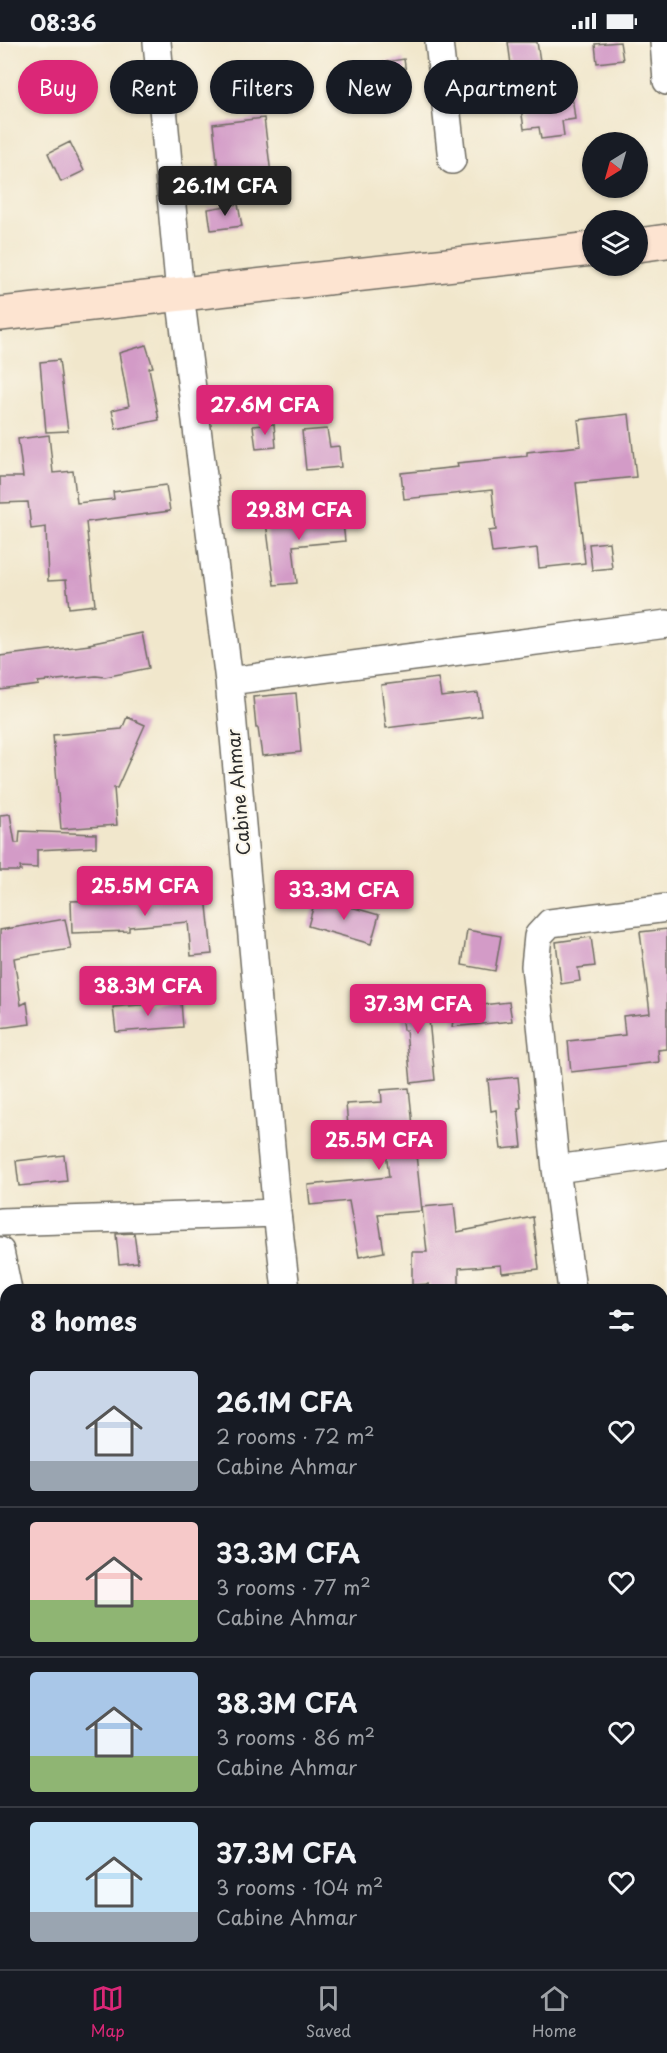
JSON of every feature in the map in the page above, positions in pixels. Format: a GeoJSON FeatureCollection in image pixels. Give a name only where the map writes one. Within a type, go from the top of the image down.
{"type":"FeatureCollection","features":[{"type":"Feature","properties":{"kind":"street","name":"Cabine Ahmar"},"geometry":{"type":"LineString","coordinates":[[157,42],[180,294],[229,681],[285,1284]]}},
{"type":"Feature","properties":{"kind":"street"},"geometry":{"type":"LineString","coordinates":[[439,42],[452,160]]}},
{"type":"Feature","properties":{"kind":"street"},"geometry":{"type":"LineString","coordinates":[[664,42],[667,81]]}},
{"type":"Feature","properties":{"kind":"street"},"geometry":{"type":"LineString","coordinates":[[648,243],[667,241]]}},
{"type":"Feature","properties":{"kind":"street"},"geometry":{"type":"LineString","coordinates":[[0,314],[582,250]]}},
{"type":"Feature","properties":{"kind":"street"},"geometry":{"type":"LineString","coordinates":[[229,681],[667,624]]}},
{"type":"Feature","properties":{"kind":"street"},"geometry":{"type":"LineString","coordinates":[[571,1284],[556,1169],[535,966],[538,936],[550,923],[667,908]]}},
{"type":"Feature","properties":{"kind":"street"},"geometry":{"type":"LineString","coordinates":[[556,1169],[667,1154]]}},
{"type":"Feature","properties":{"kind":"street"},"geometry":{"type":"LineString","coordinates":[[0,1222],[277,1213]]}},
{"type":"Feature","properties":{"kind":"street"},"geometry":{"type":"LineString","coordinates":[[0,1251],[7,1284]]}},
{"type":"Feature","properties":{"kind":"building"},"geometry":{"type":"Polygon","coordinates":[[[508,42],[537,42],[540,60],[510,60],[508,42]]]}},
{"type":"Feature","properties":{"kind":"building"},"geometry":{"type":"Polygon","coordinates":[[[620,42],[623,60],[597,63],[595,44],[620,42]]]}},
{"type":"Feature","properties":{"kind":"building"},"geometry":{"type":"Polygon","coordinates":[[[522,114],[574,114],[575,119],[562,121],[564,136],[541,139],[539,127],[524,129],[522,114]]]}},
{"type":"Feature","properties":{"kind":"building"},"geometry":{"type":"Polygon","coordinates":[[[264,118],[272,182],[220,188],[213,124],[264,118]]]}},
{"type":"Feature","properties":{"kind":"building"},"geometry":{"type":"Polygon","coordinates":[[[70,142],[84,171],[61,182],[48,153],[70,142]]]}},
{"type":"Feature","properties":{"kind":"building"},"geometry":{"type":"Polygon","coordinates":[[[238,204],[242,226],[211,230],[208,209],[238,204]]]}},
{"type":"Feature","properties":{"kind":"building"},"geometry":{"type":"Polygon","coordinates":[[[146,345],[153,367],[149,368],[159,420],[116,429],[112,410],[129,406],[119,353],[146,345]]]}},
{"type":"Feature","properties":{"kind":"building"},"geometry":{"type":"Polygon","coordinates":[[[59,360],[68,431],[46,432],[40,362],[59,360]]]}},
{"type":"Feature","properties":{"kind":"building"},"geometry":{"type":"Polygon","coordinates":[[[629,414],[636,477],[576,483],[585,563],[539,568],[537,548],[492,553],[489,531],[496,530],[492,490],[404,499],[401,473],[458,467],[457,463],[527,456],[527,452],[581,446],[578,420],[629,414]]]}},
{"type":"Feature","properties":{"kind":"building"},"geometry":{"type":"Polygon","coordinates":[[[274,424],[276,447],[256,449],[253,426],[274,424]]]}},
{"type":"Feature","properties":{"kind":"building"},"geometry":{"type":"Polygon","coordinates":[[[327,429],[330,447],[339,446],[341,467],[306,470],[302,431],[327,429]]]}},
{"type":"Feature","properties":{"kind":"building"},"geometry":{"type":"Polygon","coordinates":[[[49,435],[53,473],[73,471],[77,503],[114,499],[113,492],[166,485],[170,511],[86,522],[95,605],[69,608],[66,580],[48,581],[46,527],[31,529],[28,502],[0,503],[0,477],[23,477],[18,439],[49,435]]]}},
{"type":"Feature","properties":{"kind":"building"},"geometry":{"type":"Polygon","coordinates":[[[342,514],[345,541],[293,546],[297,583],[274,585],[266,522],[342,514]]]}},
{"type":"Feature","properties":{"kind":"building"},"geometry":{"type":"Polygon","coordinates":[[[609,542],[612,568],[592,570],[589,544],[609,542]]]}},
{"type":"Feature","properties":{"kind":"building"},"geometry":{"type":"Polygon","coordinates":[[[142,633],[149,668],[105,677],[38,682],[39,685],[0,690],[0,656],[90,645],[142,633]]]}},
{"type":"Feature","properties":{"kind":"building"},"geometry":{"type":"Polygon","coordinates":[[[438,678],[441,697],[478,693],[481,716],[386,728],[381,685],[438,678]]]}},
{"type":"Feature","properties":{"kind":"building"},"geometry":{"type":"Polygon","coordinates":[[[296,693],[301,752],[262,756],[253,697],[296,693]]]}},
{"type":"Feature","properties":{"kind":"building"},"geometry":{"type":"Polygon","coordinates":[[[127,717],[145,725],[117,788],[114,788],[117,825],[61,829],[53,735],[122,729],[127,717]]]}},
{"type":"Feature","properties":{"kind":"building"},"geometry":{"type":"Polygon","coordinates":[[[10,814],[15,843],[19,843],[20,831],[96,834],[96,847],[37,850],[37,868],[20,867],[21,871],[0,871],[0,815],[10,814]]]}},
{"type":"Feature","properties":{"kind":"building"},"geometry":{"type":"Polygon","coordinates":[[[206,896],[212,954],[191,956],[188,922],[129,927],[129,931],[72,933],[71,901],[128,899],[128,902],[206,896]]]}},
{"type":"Feature","properties":{"kind":"building"},"geometry":{"type":"Polygon","coordinates":[[[316,897],[379,915],[371,944],[308,926],[316,897]]]}},
{"type":"Feature","properties":{"kind":"building"},"geometry":{"type":"Polygon","coordinates":[[[65,919],[71,949],[14,958],[21,1005],[27,1002],[30,1024],[0,1028],[0,930],[65,919]]]}},
{"type":"Feature","properties":{"kind":"building"},"geometry":{"type":"Polygon","coordinates":[[[667,929],[667,1049],[658,1050],[659,1062],[571,1072],[568,1041],[625,1035],[623,1016],[650,1013],[640,932],[667,929]]]}},
{"type":"Feature","properties":{"kind":"building"},"geometry":{"type":"Polygon","coordinates":[[[467,930],[501,936],[495,971],[462,965],[467,930]]]}},
{"type":"Feature","properties":{"kind":"building"},"geometry":{"type":"Polygon","coordinates":[[[591,937],[595,966],[578,968],[580,981],[561,984],[556,942],[591,937]]]}},
{"type":"Feature","properties":{"kind":"building"},"geometry":{"type":"Polygon","coordinates":[[[426,989],[435,1080],[411,1083],[406,1030],[403,1030],[399,992],[426,989]]]}},
{"type":"Feature","properties":{"kind":"building"},"geometry":{"type":"Polygon","coordinates":[[[181,1002],[183,1027],[116,1032],[113,1007],[181,1002]]]}},
{"type":"Feature","properties":{"kind":"building"},"geometry":{"type":"Polygon","coordinates":[[[509,1002],[512,1021],[452,1027],[455,1008],[509,1002]]]}},
{"type":"Feature","properties":{"kind":"building"},"geometry":{"type":"Polygon","coordinates":[[[518,1077],[522,1147],[501,1149],[496,1110],[491,1111],[488,1080],[518,1077]]]}},
{"type":"Feature","properties":{"kind":"building"},"geometry":{"type":"Polygon","coordinates":[[[409,1088],[422,1211],[378,1214],[384,1252],[359,1257],[349,1201],[310,1205],[308,1185],[389,1177],[383,1125],[348,1126],[346,1104],[382,1102],[381,1090],[409,1088]]]}},
{"type":"Feature","properties":{"kind":"building"},"geometry":{"type":"Polygon","coordinates":[[[64,1155],[67,1181],[19,1186],[16,1161],[64,1155]]]}},
{"type":"Feature","properties":{"kind":"building"},"geometry":{"type":"Polygon","coordinates":[[[454,1204],[457,1232],[533,1217],[539,1269],[502,1273],[501,1265],[459,1268],[459,1284],[412,1284],[412,1252],[427,1252],[422,1207],[454,1204]]]}},
{"type":"Feature","properties":{"kind":"building"},"geometry":{"type":"Polygon","coordinates":[[[134,1233],[138,1262],[119,1264],[116,1234],[134,1233]]]}}]}
